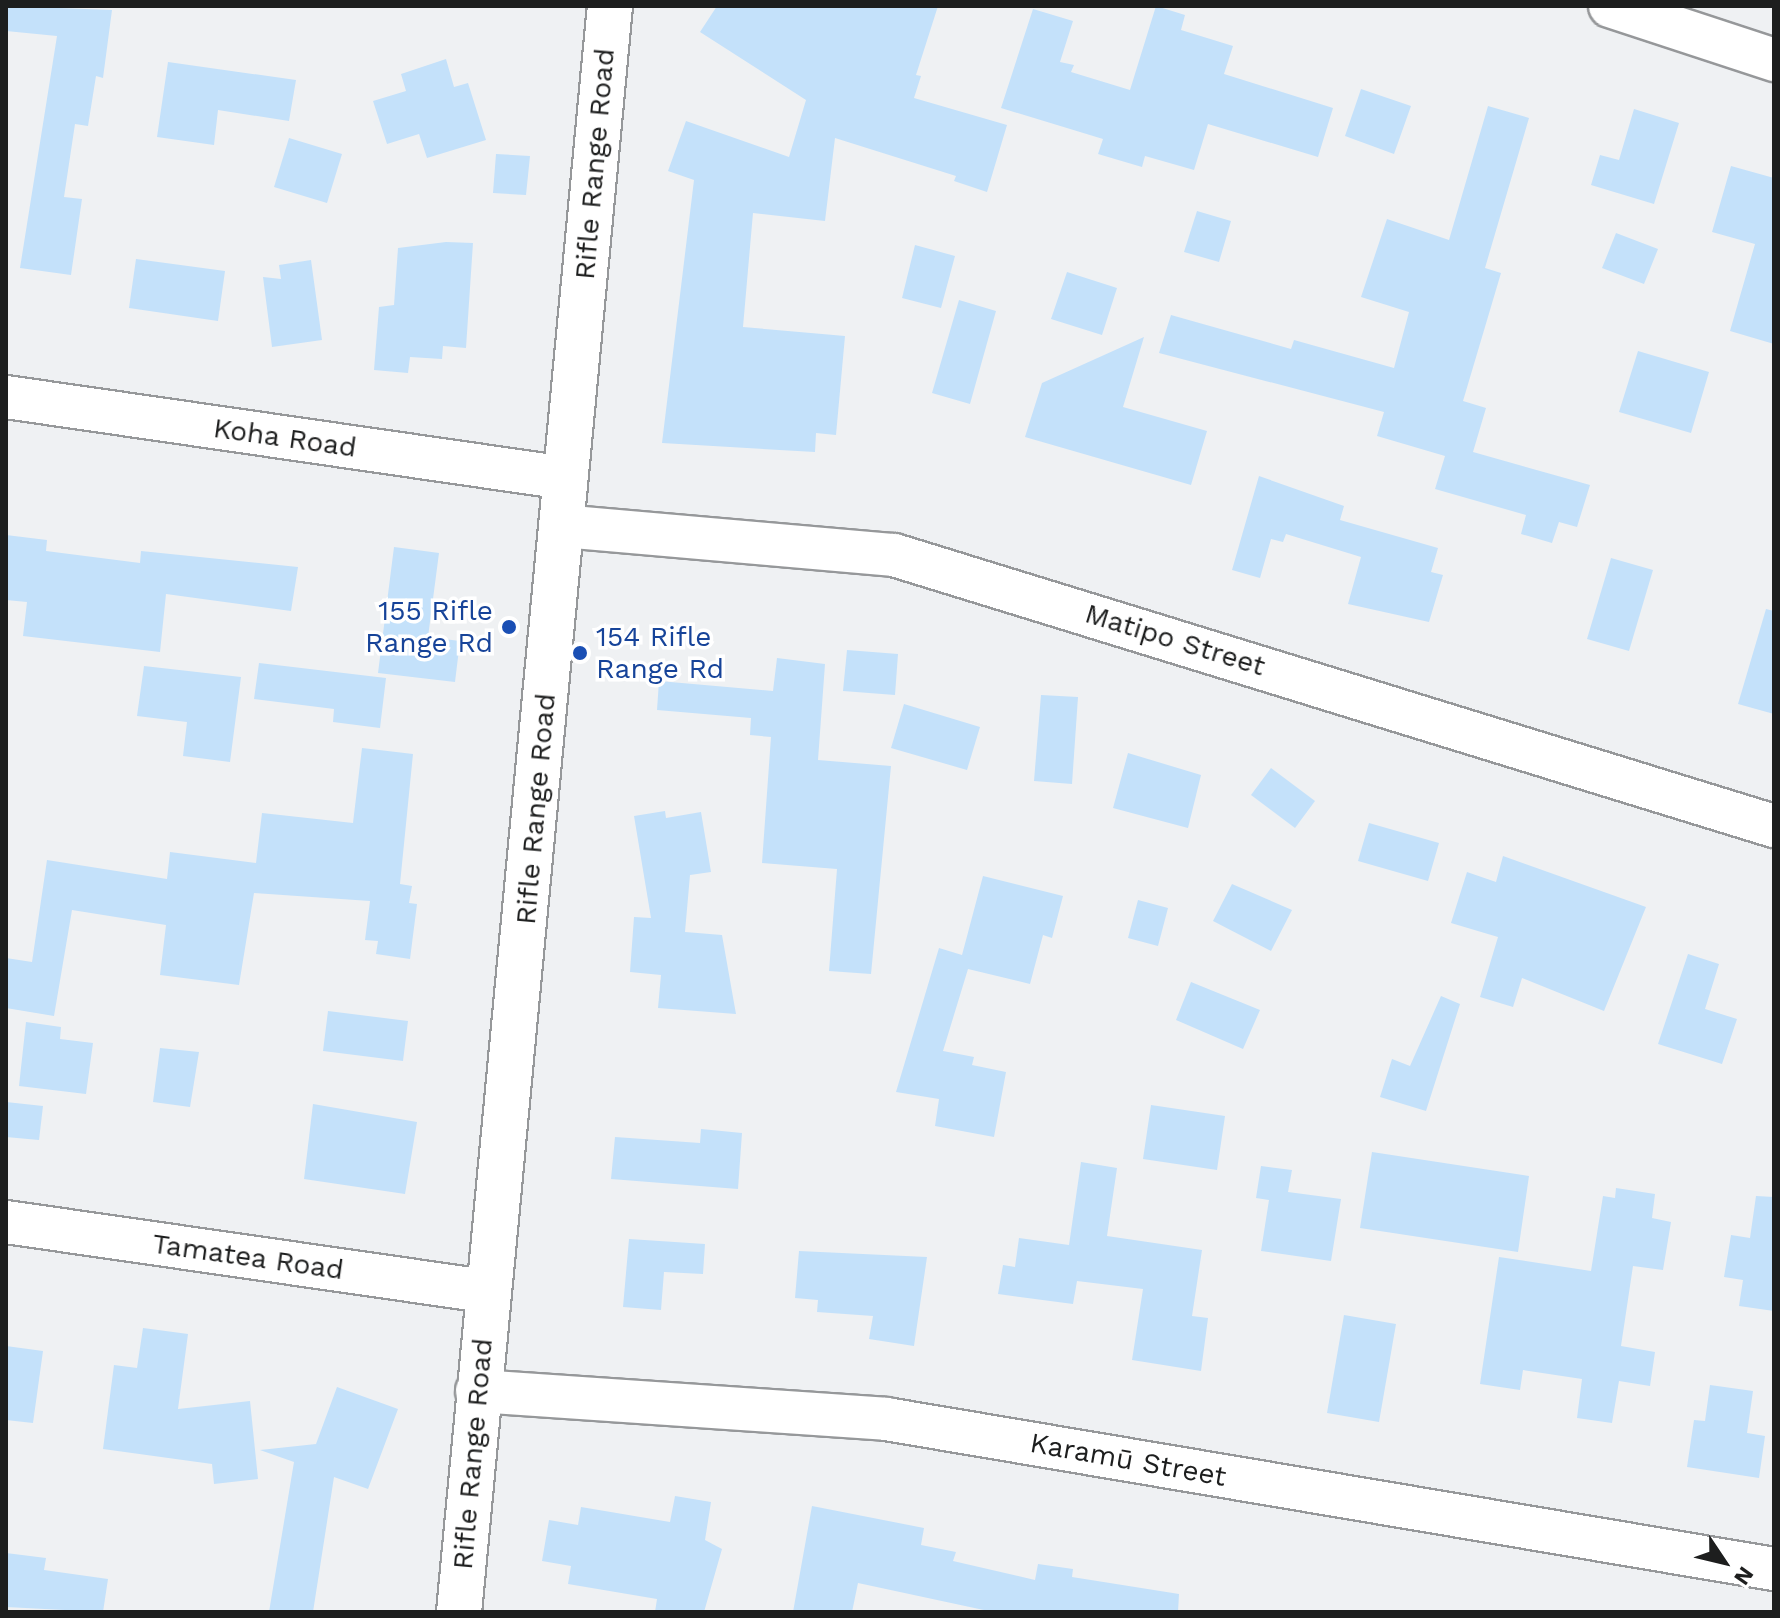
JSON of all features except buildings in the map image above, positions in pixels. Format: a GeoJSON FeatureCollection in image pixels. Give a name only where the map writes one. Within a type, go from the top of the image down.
{"type":"FeatureCollection","features":[{"type":"Feature","properties":{"kind":"street","name":"Rifle Range Road"},"geometry":{"type":"LineString","coordinates":[[459,1612],[477,1391],[489,1292],[610,6]]}},
{"type":"Feature","properties":{"kind":"street"},"geometry":{"type":"LineString","coordinates":[[1610,6],[1774,60]]}},
{"type":"Feature","properties":{"kind":"street","name":"Koha Road"},"geometry":{"type":"LineString","coordinates":[[6,397],[565,478]]}},
{"type":"Feature","properties":{"kind":"street","name":"Matipo Street"},"geometry":{"type":"LineString","coordinates":[[561,526],[894,555],[1774,826]]}},
{"type":"Feature","properties":{"kind":"street","name":"Tamatea Road"},"geometry":{"type":"LineString","coordinates":[[6,1222],[489,1292]]}},
{"type":"Feature","properties":{"kind":"street","name":"Karamū Street"},"geometry":{"type":"LineString","coordinates":[[477,1391],[886,1419],[1774,1569]]}},
{"type":"Feature","properties":{"kind":"place","name":"155 Rifle Range Rd"},"geometry":{"type":"Point","coordinates":[509,627]}},
{"type":"Feature","properties":{"kind":"place","name":"154 Rifle Range Rd"},"geometry":{"type":"Point","coordinates":[580,653]}}]}
